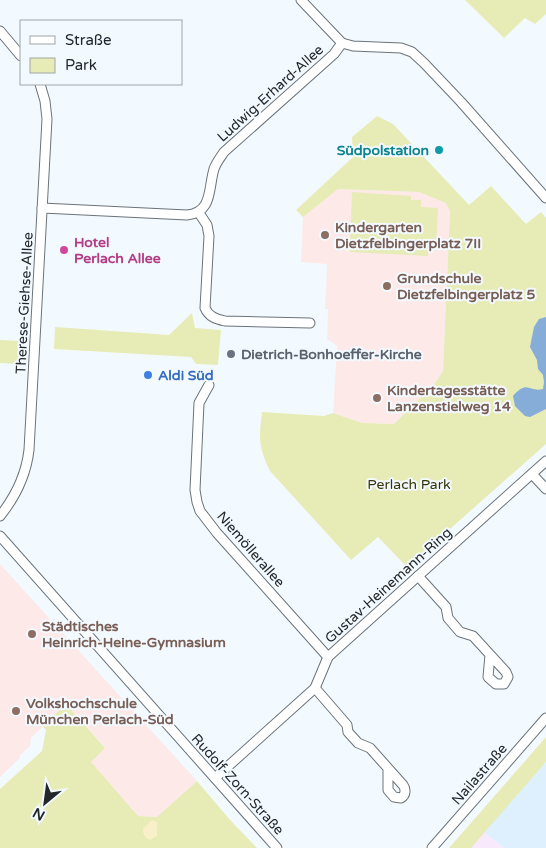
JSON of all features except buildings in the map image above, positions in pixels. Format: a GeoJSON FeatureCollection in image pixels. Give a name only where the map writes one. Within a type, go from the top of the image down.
{"type":"FeatureCollection","features":[{"type":"Feature","properties":{"kind":"street"},"geometry":{"type":"LineString","coordinates":[[301,0],[342,43],[353,46],[401,48],[412,52],[461,102],[546,198]]}},
{"type":"Feature","properties":{"kind":"street"},"geometry":{"type":"LineString","coordinates":[[0,31],[20,55]]}},
{"type":"Feature","properties":{"kind":"street","name":"Ludwig-Erhard-Allee"},"geometry":{"type":"LineString","coordinates":[[200,213],[209,196],[215,167],[224,152],[334,54],[342,43]]}},
{"type":"Feature","properties":{"kind":"street","name":"Therese-Giehse-Allee"},"geometry":{"type":"LineString","coordinates":[[0,516],[18,489],[28,464],[47,119],[46,101],[40,85]]}},
{"type":"Feature","properties":{"kind":"street"},"geometry":{"type":"LineString","coordinates":[[42,208],[187,216],[200,213],[207,225],[209,236],[205,308],[211,316],[225,321],[310,323]]}},
{"type":"Feature","properties":{"kind":"street","name":"Niemöllerallee"},"geometry":{"type":"LineString","coordinates":[[209,384],[199,403],[195,490],[200,511],[229,547],[328,657]]}},
{"type":"Feature","properties":{"kind":"street","name":"Gustav-Heinemann-Ring"},"geometry":{"type":"LineString","coordinates":[[215,778],[315,688],[328,657],[546,461]]}},
{"type":"Feature","properties":{"kind":"street"},"geometry":{"type":"LineString","coordinates":[[532,474],[546,489]]}},
{"type":"Feature","properties":{"kind":"street","name":"Rudolf-Zorn-Straße"},"geometry":{"type":"LineString","coordinates":[[0,536],[277,848]]}},
{"type":"Feature","properties":{"kind":"street"},"geometry":{"type":"LineString","coordinates":[[418,576],[446,607],[448,618],[460,632],[473,636],[490,655]]}},
{"type":"Feature","properties":{"kind":"street"},"geometry":{"type":"LineString","coordinates":[[315,688],[347,725],[348,732],[358,743],[370,748],[388,769]]}},
{"type":"Feature","properties":{"kind":"street","name":"Nailastraße"},"geometry":{"type":"LineString","coordinates":[[432,848],[546,718]]}},
{"type":"Feature","properties":{"kind":"shaded area","name":"Grundschule Dietzfelbingerplatz 5"},"geometry":{"type":"Polygon","coordinates":[[[338,189],[419,192],[446,203],[450,212],[443,371],[435,383],[394,424],[362,423],[333,413],[337,346],[327,339],[328,309],[325,309],[327,264],[301,262],[303,217],[338,189]]]}},
{"type":"Feature","properties":{"kind":"shaded area","name":"Städtisches Heinrich-Heine-Gymnasium"},"geometry":{"type":"Polygon","coordinates":[[[0,564],[197,781],[157,817],[138,816],[91,762],[105,747],[66,704],[31,738],[30,746],[0,777],[0,564]]]}},
{"type":"Feature","properties":{"kind":"shaded area"},"geometry":{"type":"Polygon","coordinates":[[[546,762],[546,848],[504,848],[484,832],[546,762]]]}},
{"type":"Feature","properties":{"kind":"shaded area"},"geometry":{"type":"Polygon","coordinates":[[[484,832],[504,848],[471,848],[484,832]]]}},
{"type":"Feature","properties":{"kind":"green space"},"geometry":{"type":"Polygon","coordinates":[[[465,0],[546,0],[546,14],[535,24],[525,18],[504,38],[465,0]]]}},
{"type":"Feature","properties":{"kind":"green space","name":"Perlach Park"},"geometry":{"type":"Polygon","coordinates":[[[377,116],[393,124],[469,205],[491,186],[526,224],[541,212],[546,218],[546,444],[407,567],[378,537],[351,560],[270,471],[260,442],[262,412],[324,416],[333,413],[362,423],[394,424],[435,383],[443,371],[450,212],[446,203],[419,192],[338,189],[303,217],[296,210],[353,157],[352,137],[377,116]]]}},
{"type":"Feature","properties":{"kind":"green space"},"geometry":{"type":"Polygon","coordinates":[[[352,192],[411,196],[411,200],[421,200],[421,207],[438,208],[436,248],[350,243],[352,192]]]}},
{"type":"Feature","properties":{"kind":"green space"},"geometry":{"type":"Polygon","coordinates":[[[350,245],[428,250],[428,256],[350,252],[350,245]]]}},
{"type":"Feature","properties":{"kind":"green space"},"geometry":{"type":"Polygon","coordinates":[[[192,313],[195,328],[221,330],[218,365],[196,364],[191,357],[54,349],[55,327],[169,335],[192,313]]]}},
{"type":"Feature","properties":{"kind":"green space"},"geometry":{"type":"Polygon","coordinates":[[[0,340],[21,341],[20,364],[0,363],[0,340]]]}},
{"type":"Feature","properties":{"kind":"green space"},"geometry":{"type":"Polygon","coordinates":[[[66,704],[105,748],[91,762],[138,816],[157,817],[197,781],[257,848],[0,848],[0,789],[42,751],[46,730],[43,726],[66,704]]]}},
{"type":"Feature","properties":{"kind":"green space"},"geometry":{"type":"Polygon","coordinates":[[[546,737],[546,762],[471,848],[449,848],[546,737]]]}},
{"type":"Feature","properties":{"kind":"sand"},"geometry":{"type":"Polygon","coordinates":[[[152,820],[157,822],[157,836],[150,840],[143,833],[143,829],[152,820]]]}},
{"type":"Feature","properties":{"kind":"water"},"geometry":{"type":"Polygon","coordinates":[[[546,317],[546,409],[530,417],[525,416],[515,406],[513,396],[525,387],[538,390],[543,389],[543,375],[538,369],[537,360],[530,347],[534,327],[539,319],[546,317]]]}},
{"type":"Feature","properties":{"kind":"place","name":"Südpolstation"},"geometry":{"type":"Point","coordinates":[439,150]}},
{"type":"Feature","properties":{"kind":"place","name":"Kindergarten Dietzfelbingerplatz 7II"},"geometry":{"type":"Point","coordinates":[325,235]}},
{"type":"Feature","properties":{"kind":"place","name":"Hotel Perlach Allee"},"geometry":{"type":"Point","coordinates":[64,250]}},
{"type":"Feature","properties":{"kind":"place","name":"Grundschule Dietzfelbingerplatz 5"},"geometry":{"type":"Point","coordinates":[387,286]}},
{"type":"Feature","properties":{"kind":"place","name":"Dietrich-Bonhoeffer-Kirche"},"geometry":{"type":"Point","coordinates":[231,354]}},
{"type":"Feature","properties":{"kind":"place","name":"Aldi Süd"},"geometry":{"type":"Point","coordinates":[148,375]}},
{"type":"Feature","properties":{"kind":"place","name":"Kindertagesstätte Lanzenstielweg 14"},"geometry":{"type":"Point","coordinates":[377,398]}},
{"type":"Feature","properties":{"kind":"place","name":"Städtisches Heinrich-Heine-Gymnasium"},"geometry":{"type":"Point","coordinates":[32,634]}},
{"type":"Feature","properties":{"kind":"place","name":"Volkshochschule München Perlach-Süd"},"geometry":{"type":"Point","coordinates":[16,711]}}]}
